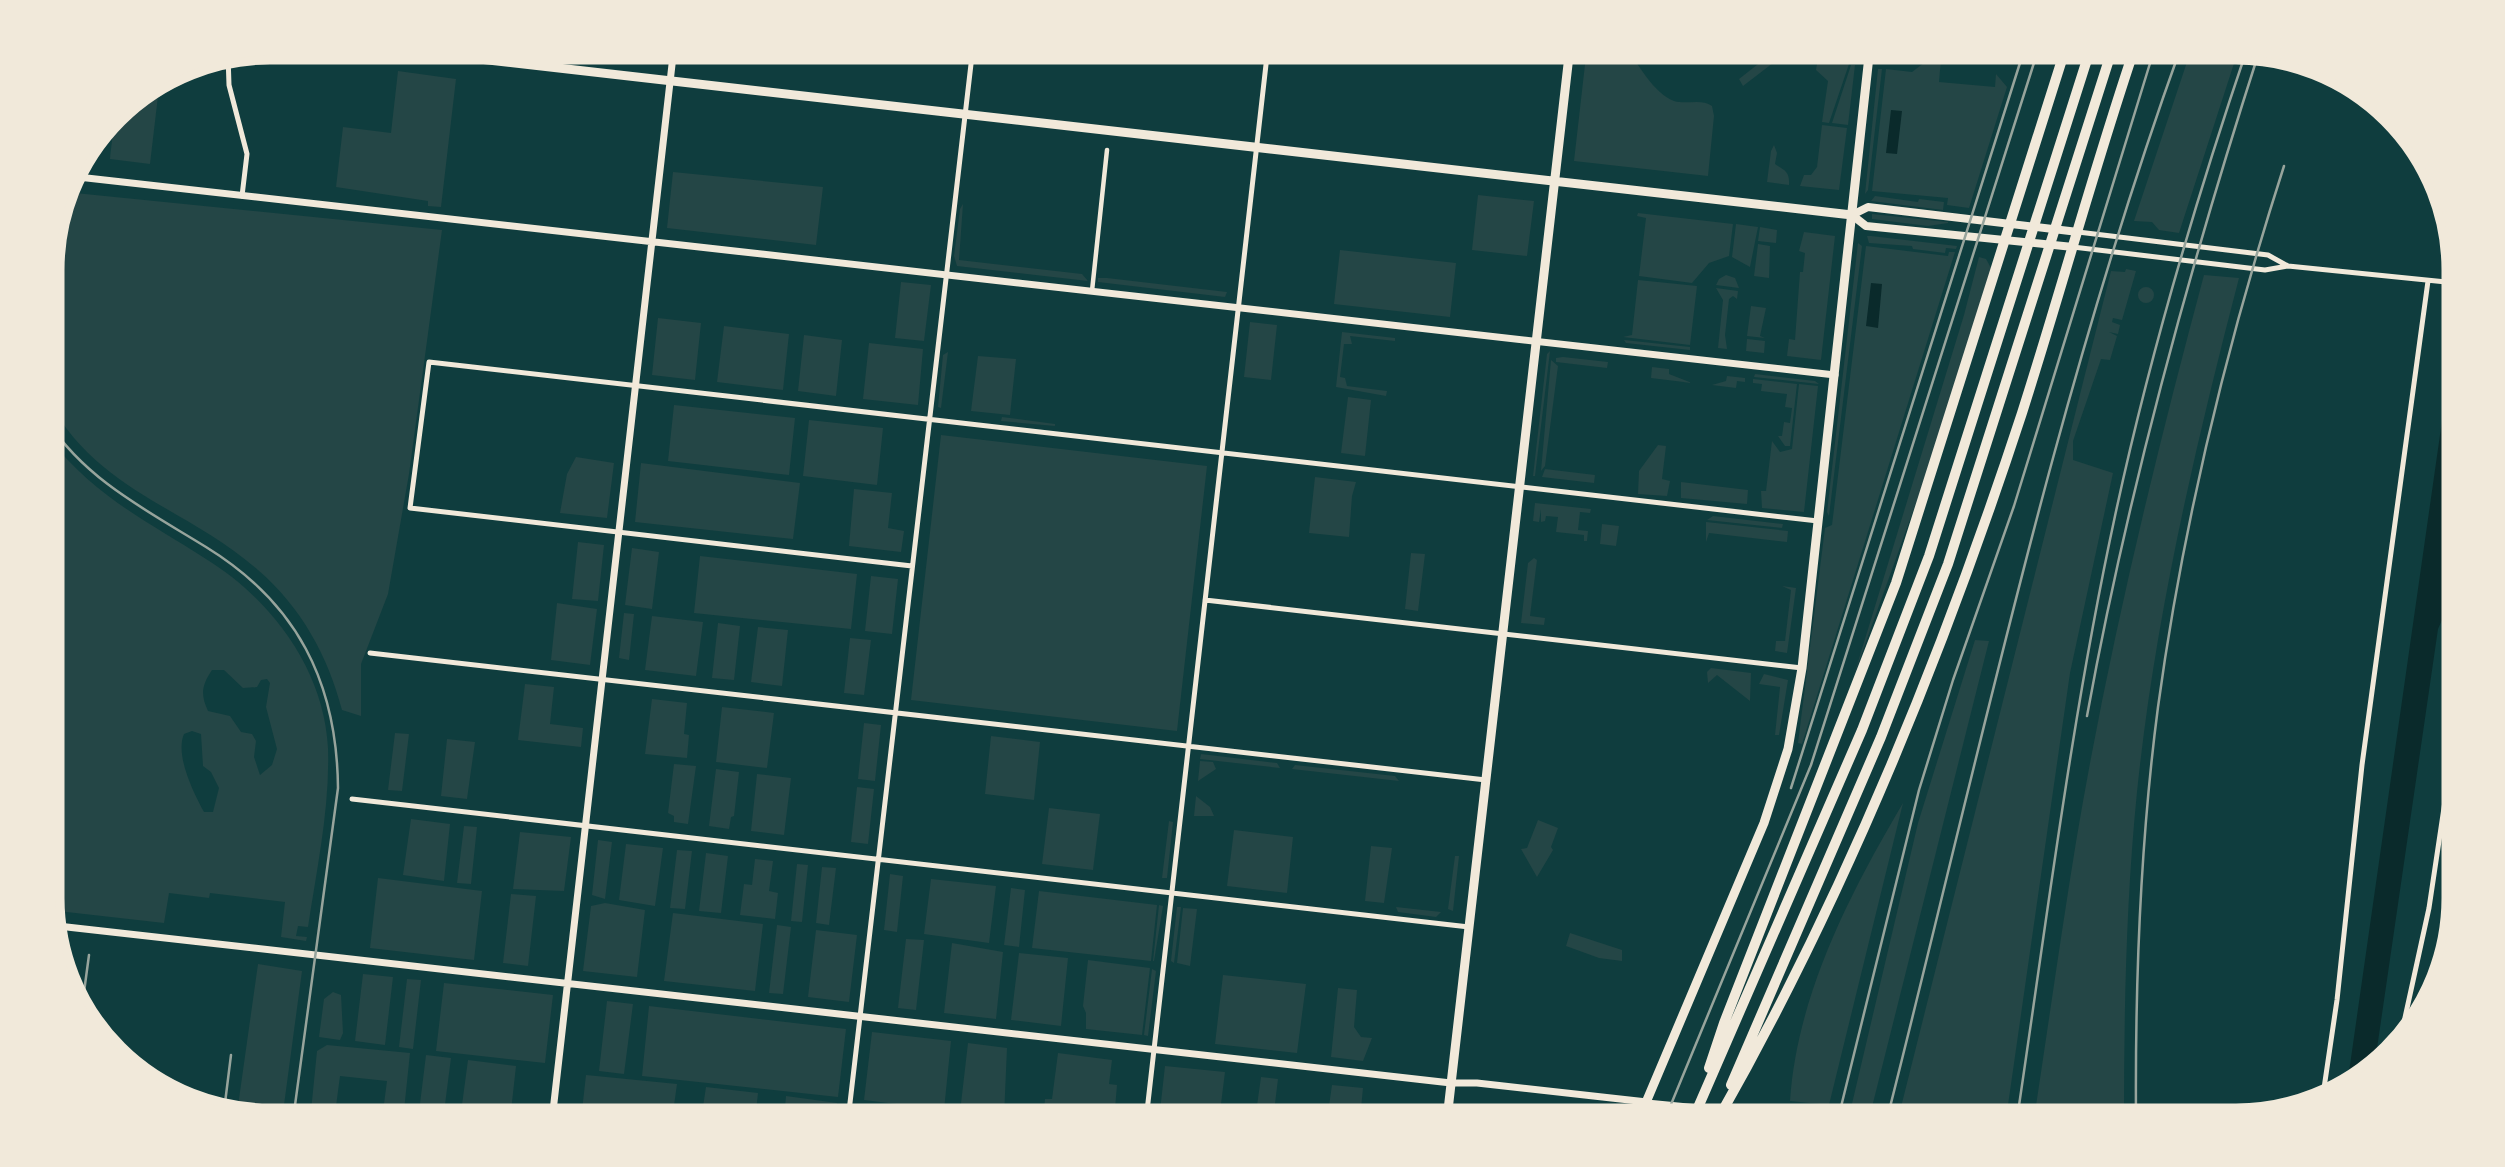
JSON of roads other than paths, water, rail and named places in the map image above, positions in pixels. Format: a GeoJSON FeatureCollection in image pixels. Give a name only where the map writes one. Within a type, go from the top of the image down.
{"type":"FeatureCollection","features":[{"type":"Feature","properties":{"kind":"highway"},"geometry":{"type":"LineString","coordinates":[[1697,1107],[1724,1023],[1896,583],[2062,60]]}},
{"type":"Feature","properties":{"kind":"highway"},"geometry":{"type":"LineString","coordinates":[[1698,1107],[1862,730],[1929,556],[2087,60]]}},
{"type":"Feature","properties":{"kind":"highway"},"geometry":{"type":"LineString","coordinates":[[1722,1107],[1881,737],[1944,576],[2109,60]]}},
{"type":"Feature","properties":{"kind":"highway"},"geometry":{"type":"LineString","coordinates":[[1723,1107],[1807,951],[1868,821],[1954,609],[2022,412],[2131,60]]}},
{"type":"Feature","properties":{"kind":"main road"},"geometry":{"type":"LineString","coordinates":[[499,60],[1852,215],[1866,226],[2073,247]]}},
{"type":"Feature","properties":{"kind":"main road"},"geometry":{"type":"LineString","coordinates":[[1448,1107],[1569,60]]}},
{"type":"Feature","properties":{"kind":"main road"},"geometry":{"type":"LineString","coordinates":[[1645,1107],[1768,812],[1788,749],[1802,668],[1869,60]]}},
{"type":"Feature","properties":{"kind":"main road"},"geometry":{"type":"LineString","coordinates":[[1852,215],[1868,207],[2078,232]]}},
{"type":"Feature","properties":{"kind":"street"},"geometry":{"type":"LineString","coordinates":[[553,1108],[673,60]]}},
{"type":"Feature","properties":{"kind":"street"},"geometry":{"type":"LineString","coordinates":[[850,1108],[971,60]]}},
{"type":"Feature","properties":{"kind":"street"},"geometry":{"type":"LineString","coordinates":[[1147,1108],[1267,60]]}},
{"type":"Feature","properties":{"kind":"street"},"geometry":{"type":"LineString","coordinates":[[228,64],[229,85],[247,154],[242,196]]}},
{"type":"Feature","properties":{"kind":"street"},"geometry":{"type":"LineString","coordinates":[[1092,290],[1107,150]]}},
{"type":"Feature","properties":{"kind":"street"},"geometry":{"type":"LineString","coordinates":[[80,177],[1835,375]]}},
{"type":"Feature","properties":{"kind":"street"},"geometry":{"type":"LineString","coordinates":[[2078,232],[2268,255],[2288,266]]}},
{"type":"Feature","properties":{"kind":"street"},"geometry":{"type":"LineString","coordinates":[[2073,247],[2265,270],[2288,266],[2446,282]]}},
{"type":"Feature","properties":{"kind":"street"},"geometry":{"type":"LineString","coordinates":[[2324,1088],[2337,1000],[2362,765],[2428,281]]}},
{"type":"Feature","properties":{"kind":"street"},"geometry":{"type":"LineString","coordinates":[[912,566],[410,508],[429,362],[1818,521]]}},
{"type":"Feature","properties":{"kind":"street"},"geometry":{"type":"LineString","coordinates":[[1205,600],[1802,668]]}},
{"type":"Feature","properties":{"kind":"street"},"geometry":{"type":"LineString","coordinates":[[370,653],[1486,780]]}},
{"type":"Feature","properties":{"kind":"street"},"geometry":{"type":"LineString","coordinates":[[2404,1022],[2429,908],[2446,794]]}},
{"type":"Feature","properties":{"kind":"street"},"geometry":{"type":"LineString","coordinates":[[352,799],[1469,927]]}},
{"type":"Feature","properties":{"kind":"street"},"geometry":{"type":"LineString","coordinates":[[61,926],[1451,1083],[1476,1083],[1701,1107]]}},
{"type":"Feature","properties":{"kind":"railway"},"geometry":{"type":"LineString","coordinates":[[1791,788],[2021,60]]}},
{"type":"Feature","properties":{"kind":"railway"},"geometry":{"type":"LineString","coordinates":[[1670,1107],[1811,765],[2035,60]]}},
{"type":"Feature","properties":{"kind":"railway"},"geometry":{"type":"LineString","coordinates":[[1841,1107],[1919,790],[1953,680],[2014,506],[2151,60]]}},
{"type":"Feature","properties":{"kind":"railway"},"geometry":{"type":"LineString","coordinates":[[1890,1107],[2021,579],[2057,445],[2095,311],[2177,60]]}},
{"type":"Feature","properties":{"kind":"railway"},"geometry":{"type":"LineString","coordinates":[[2019,1107],[2073,741],[2115,516],[2174,281],[2243,60]]}},
{"type":"Feature","properties":{"kind":"railway"},"geometry":{"type":"LineString","coordinates":[[2087,716],[2121,548],[2162,381],[2208,216],[2256,61]]}},
{"type":"Feature","properties":{"kind":"railway"},"geometry":{"type":"LineString","coordinates":[[2136,1107],[2136,1016],[2143,861],[2152,758],[2168,638],[2209,434],[2244,299],[2284,166]]}},
{"type":"Feature","properties":{"kind":"railway"},"geometry":{"type":"LineString","coordinates":[[60,438],[100,478],[238,569],[265,593],[306,649],[320,680],[330,714],[338,788],[295,1108]]}},
{"type":"Feature","properties":{"kind":"railway"},"geometry":{"type":"LineString","coordinates":[[84,995],[89,955]]}},
{"type":"Feature","properties":{"kind":"railway"},"geometry":{"type":"LineString","coordinates":[[225,1102],[231,1055]]}}]}
